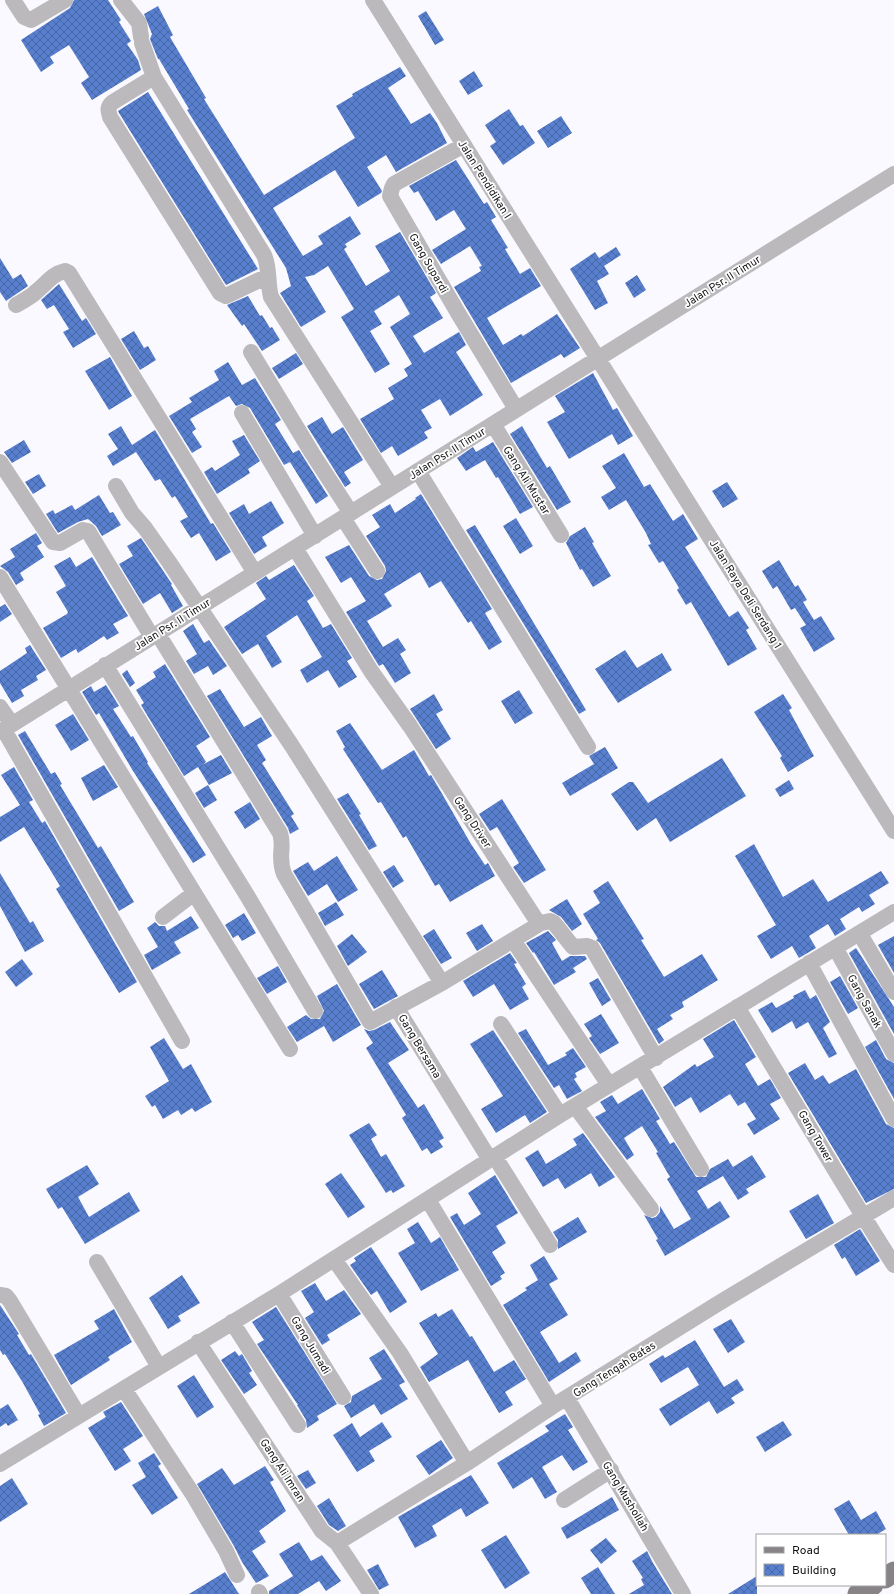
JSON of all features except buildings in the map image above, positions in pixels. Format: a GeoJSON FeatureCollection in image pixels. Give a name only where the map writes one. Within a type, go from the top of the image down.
{"type":"FeatureCollection","features":[{"type":"Feature","properties":{"kind":"main road"},"geometry":{"type":"LineString","coordinates":[[858,1594],[871,1586]]}},
{"type":"Feature","properties":{"kind":"street"},"geometry":{"type":"LineString","coordinates":[[13,0],[24,17],[31,20],[65,0]]}},
{"type":"Feature","properties":{"kind":"street"},"geometry":{"type":"LineString","coordinates":[[121,0],[139,23],[141,40],[154,77],[264,255],[269,265],[268,276],[271,297],[392,487]]}},
{"type":"Feature","properties":{"kind":"street","name":"Jalan Pendidikan I"},"geometry":{"type":"LineString","coordinates":[[373,0],[598,357]]}},
{"type":"Feature","properties":{"kind":"street"},"geometry":{"type":"LineString","coordinates":[[154,77],[109,106],[108,111],[110,117],[220,293],[226,296],[268,276]]}},
{"type":"Feature","properties":{"kind":"street","name":"Gang Supardi"},"geometry":{"type":"LineString","coordinates":[[464,145],[394,184],[390,196],[516,409]]}},
{"type":"Feature","properties":{"kind":"street","name":"Jalan Psr. II Timur"},"geometry":{"type":"LineString","coordinates":[[5,728],[315,536],[598,357],[894,174]]}},
{"type":"Feature","properties":{"kind":"street"},"geometry":{"type":"LineString","coordinates":[[16,305],[38,291],[44,283],[55,275],[65,271],[69,273],[255,573]]}},
{"type":"Feature","properties":{"kind":"street"},"geometry":{"type":"LineString","coordinates":[[251,352],[312,453],[377,571]]}},
{"type":"Feature","properties":{"kind":"street","name":"Jalan Raya Deli Serdang 1"},"geometry":{"type":"LineString","coordinates":[[598,357],[894,831]]}},
{"type":"Feature","properties":{"kind":"street"},"geometry":{"type":"LineString","coordinates":[[242,413],[315,536]]}},
{"type":"Feature","properties":{"kind":"street","name":"Gang Ali Mustar"},"geometry":{"type":"LineString","coordinates":[[493,424],[561,535]]}},
{"type":"Feature","properties":{"kind":"street"},"geometry":{"type":"LineString","coordinates":[[0,462],[53,542],[60,543],[83,530],[88,531],[155,635]]}},
{"type":"Feature","properties":{"kind":"street"},"geometry":{"type":"LineString","coordinates":[[418,471],[588,747]]}},
{"type":"Feature","properties":{"kind":"street"},"geometry":{"type":"LineString","coordinates":[[116,486],[132,513],[145,528],[200,607],[349,834],[442,983]]}},
{"type":"Feature","properties":{"kind":"street","name":"Gang Driver"},"geometry":{"type":"LineString","coordinates":[[295,548],[371,671],[410,726],[540,924]]}},
{"type":"Feature","properties":{"kind":"street"},"geometry":{"type":"LineString","coordinates":[[0,577],[170,852],[193,894],[290,1049]]}},
{"type":"Feature","properties":{"kind":"street","name":"Gang Bersama"},"geometry":{"type":"LineString","coordinates":[[155,635],[280,833],[282,843],[280,856],[281,867],[370,1022],[396,1007],[492,1159],[550,1245]]}},
{"type":"Feature","properties":{"kind":"street"},"geometry":{"type":"LineString","coordinates":[[105,665],[248,897],[315,1011]]}},
{"type":"Feature","properties":{"kind":"street"},"geometry":{"type":"LineString","coordinates":[[0,707],[5,728],[182,1041]]}},
{"type":"Feature","properties":{"kind":"street"},"geometry":{"type":"LineString","coordinates":[[163,917],[193,894]]}},
{"type":"Feature","properties":{"kind":"street"},"geometry":{"type":"LineString","coordinates":[[0,1464],[279,1294],[560,1115],[656,1058],[809,963],[836,949],[894,912]]}},
{"type":"Feature","properties":{"kind":"street"},"geometry":{"type":"LineString","coordinates":[[396,1007],[442,983],[540,924],[552,921],[573,947],[588,946],[592,948],[656,1058]]}},
{"type":"Feature","properties":{"kind":"street"},"geometry":{"type":"LineString","coordinates":[[860,934],[894,992]]}},
{"type":"Feature","properties":{"kind":"street"},"geometry":{"type":"LineString","coordinates":[[513,940],[609,1085]]}},
{"type":"Feature","properties":{"kind":"street","name":"Gang Sanak"},"geometry":{"type":"LineString","coordinates":[[836,949],[894,1054]]}},
{"type":"Feature","properties":{"kind":"street"},"geometry":{"type":"LineString","coordinates":[[809,963],[894,1119]]}},
{"type":"Feature","properties":{"kind":"street","name":"Gang Tower"},"geometry":{"type":"LineString","coordinates":[[737,1007],[863,1217],[894,1265]]}},
{"type":"Feature","properties":{"kind":"street"},"geometry":{"type":"LineString","coordinates":[[501,1024],[560,1115]]}},
{"type":"Feature","properties":{"kind":"street"},"geometry":{"type":"LineString","coordinates":[[640,1067],[701,1169]]}},
{"type":"Feature","properties":{"kind":"street"},"geometry":{"type":"LineString","coordinates":[[576,1106],[651,1209]]}},
{"type":"Feature","properties":{"kind":"street","name":"Gang Tengah Batas"},"geometry":{"type":"LineString","coordinates":[[337,1543],[467,1463],[553,1406],[719,1303],[894,1198]]}},
{"type":"Feature","properties":{"kind":"street"},"geometry":{"type":"LineString","coordinates":[[428,1200],[553,1406]]}},
{"type":"Feature","properties":{"kind":"street"},"geometry":{"type":"LineString","coordinates":[[334,1259],[400,1353],[467,1463]]}},
{"type":"Feature","properties":{"kind":"street"},"geometry":{"type":"LineString","coordinates":[[97,1262],[159,1367]]}},
{"type":"Feature","properties":{"kind":"street","name":"Gang Jumadi"},"geometry":{"type":"LineString","coordinates":[[279,1294],[343,1397]]}},
{"type":"Feature","properties":{"kind":"street"},"geometry":{"type":"LineString","coordinates":[[0,1295],[6,1296],[10,1301],[79,1416]]}},
{"type":"Feature","properties":{"kind":"street"},"geometry":{"type":"LineString","coordinates":[[232,1322],[298,1425]]}},
{"type":"Feature","properties":{"kind":"street","name":"Gang Ali Imran"},"geometry":{"type":"LineString","coordinates":[[198,1342],[322,1530],[337,1543],[371,1594]]}},
{"type":"Feature","properties":{"kind":"street"},"geometry":{"type":"LineString","coordinates":[[124,1389],[192,1493],[226,1552],[237,1575]]}},
{"type":"Feature","properties":{"kind":"street","name":"Gang Mushollah"},"geometry":{"type":"LineString","coordinates":[[567,1398],[683,1594]]}},
{"type":"Feature","properties":{"kind":"street"},"geometry":{"type":"LineString","coordinates":[[564,1500],[611,1470]]}}]}
